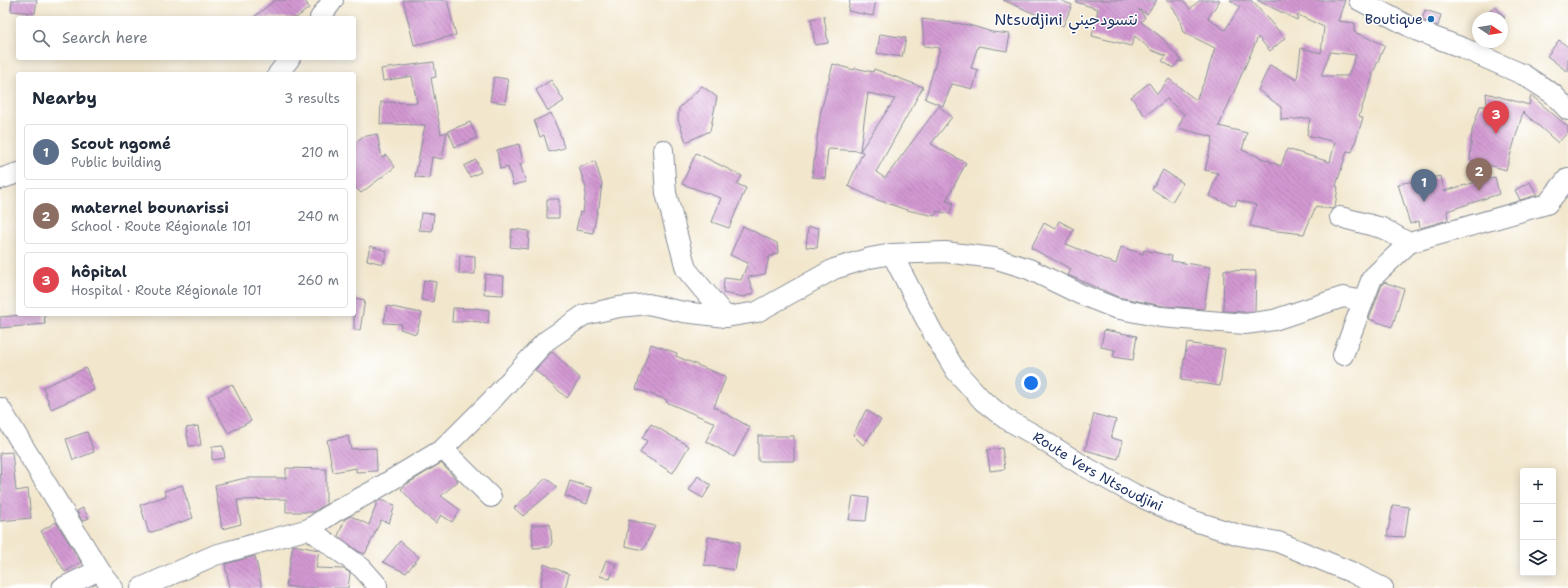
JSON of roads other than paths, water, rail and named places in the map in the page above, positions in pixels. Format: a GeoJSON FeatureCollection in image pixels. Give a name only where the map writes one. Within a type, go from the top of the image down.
{"type":"FeatureCollection","features":[{"type":"Feature","properties":{"kind":"street"},"geometry":{"type":"LineString","coordinates":[[321,16],[333,0]]}},
{"type":"Feature","properties":{"kind":"street"},"geometry":{"type":"LineString","coordinates":[[1359,0],[1418,30],[1524,75],[1553,94],[1568,110]]}},
{"type":"Feature","properties":{"kind":"street"},"geometry":{"type":"LineString","coordinates":[[280,72],[288,60]]}},
{"type":"Feature","properties":{"kind":"street"},"geometry":{"type":"LineString","coordinates":[[663,150],[666,193],[686,269],[726,317]]}},
{"type":"Feature","properties":{"kind":"street"},"geometry":{"type":"LineString","coordinates":[[0,179],[16,174]]}},
{"type":"Feature","properties":{"kind":"street"},"geometry":{"type":"LineString","coordinates":[[1343,355],[1372,278],[1409,243],[1547,204],[1568,178]]}},
{"type":"Feature","properties":{"kind":"street"},"geometry":{"type":"LineString","coordinates":[[1340,217],[1382,228],[1409,243]]}},
{"type":"Feature","properties":{"kind":"street"},"geometry":{"type":"LineString","coordinates":[[141,588],[215,555],[309,529],[336,511],[373,491],[443,449],[491,401],[546,341],[584,315],[620,307],[648,304],[683,312],[726,317],[757,312],[834,269],[870,258],[892,254],[945,252],[994,258],[1029,269],[1080,294],[1114,308],[1161,317],[1245,324],[1274,320],[1343,297],[1363,301]]}},
{"type":"Feature","properties":{"kind":"street","name":"Route Vers Ntsoudjini"},"geometry":{"type":"LineString","coordinates":[[892,254],[933,333],[956,371],[982,401],[1006,419],[1082,465],[1134,494],[1187,518],[1239,535],[1278,542],[1351,572],[1383,588]]}},
{"type":"Feature","properties":{"kind":"street"},"geometry":{"type":"LineString","coordinates":[[0,408],[99,570],[113,588]]}},
{"type":"Feature","properties":{"kind":"street"},"geometry":{"type":"LineString","coordinates":[[443,449],[491,498]]}},
{"type":"Feature","properties":{"kind":"street"},"geometry":{"type":"LineString","coordinates":[[309,529],[362,568],[377,585],[377,588]]}},
{"type":"Feature","properties":{"kind":"street"},"geometry":{"type":"LineString","coordinates":[[62,588],[99,570]]}},
{"type":"Feature","properties":{"kind":"place","name":"Boutique"},"geometry":{"type":"Point","coordinates":[1431,19]}},
{"type":"Feature","properties":{"kind":"place","name":"hôpital"},"geometry":{"type":"Point","coordinates":[1496,134]}},
{"type":"Feature","properties":{"kind":"place","name":"maternel bounarissi"},"geometry":{"type":"Point","coordinates":[1479,191]}},
{"type":"Feature","properties":{"kind":"place","name":"Scout ngomé"},"geometry":{"type":"Point","coordinates":[1424,202]}},
{"type":"Feature","properties":{"kind":"district","name":"Ntsudjini نتسودجيني"},"geometry":{"type":"Point","coordinates":[1066,19]}}]}
